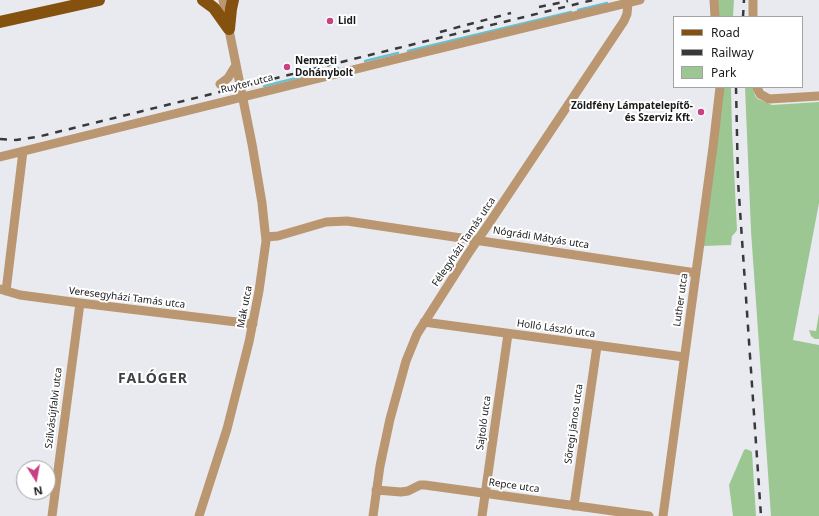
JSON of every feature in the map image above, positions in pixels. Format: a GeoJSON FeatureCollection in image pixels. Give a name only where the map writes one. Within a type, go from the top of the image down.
{"type":"FeatureCollection","features":[{"type":"Feature","properties":{"kind":"main road"},"geometry":{"type":"LineString","coordinates":[[0,22],[99,0]]}},
{"type":"Feature","properties":{"kind":"main road"},"geometry":{"type":"LineString","coordinates":[[203,0],[214,8],[229,29]]}},
{"type":"Feature","properties":{"kind":"main road"},"geometry":{"type":"LineString","coordinates":[[229,29],[230,9],[233,0]]}},
{"type":"Feature","properties":{"kind":"street","name":"Mák utca"},"geometry":{"type":"LineString","coordinates":[[199,516],[226,429],[253,324],[261,280],[266,237],[262,203],[243,96],[223,0]]}},
{"type":"Feature","properties":{"kind":"street","name":"Ruyter utca"},"geometry":{"type":"LineString","coordinates":[[0,158],[243,96],[640,0]]}},
{"type":"Feature","properties":{"kind":"street"},"geometry":{"type":"LineString","coordinates":[[714,0],[715,16]]}},
{"type":"Feature","properties":{"kind":"street"},"geometry":{"type":"LineString","coordinates":[[753,0],[753,16]]}},
{"type":"Feature","properties":{"kind":"street","name":"Félegyházi Tamás utca"},"geometry":{"type":"LineString","coordinates":[[373,516],[384,446],[404,366],[415,340],[424,322],[477,240],[624,21],[627,14],[628,3]]}},
{"type":"Feature","properties":{"kind":"street"},"geometry":{"type":"LineString","coordinates":[[220,84],[228,78],[236,65]]}},
{"type":"Feature","properties":{"kind":"street","name":"Luther utca"},"geometry":{"type":"LineString","coordinates":[[663,516],[714,147],[720,88]]}},
{"type":"Feature","properties":{"kind":"street"},"geometry":{"type":"LineString","coordinates":[[757,88],[762,96],[772,99],[819,96]]}},
{"type":"Feature","properties":{"kind":"street"},"geometry":{"type":"LineString","coordinates":[[3,290],[23,151]]}},
{"type":"Feature","properties":{"kind":"street","name":"Nógrádi Mátyás utca"},"geometry":{"type":"LineString","coordinates":[[266,237],[278,236],[320,223],[337,220],[696,273]]}},
{"type":"Feature","properties":{"kind":"street","name":"Veresegyházi Tamás utca"},"geometry":{"type":"LineString","coordinates":[[3,290],[20,295],[253,324]]}},
{"type":"Feature","properties":{"kind":"street","name":"Szilvásújfalvi utca"},"geometry":{"type":"LineString","coordinates":[[52,516],[80,303]]}},
{"type":"Feature","properties":{"kind":"street","name":"Holló László utca"},"geometry":{"type":"LineString","coordinates":[[424,322],[684,357]]}},
{"type":"Feature","properties":{"kind":"street","name":"Sajtoló utca"},"geometry":{"type":"LineString","coordinates":[[482,516],[508,334]]}},
{"type":"Feature","properties":{"kind":"street","name":"Sőregi János utca"},"geometry":{"type":"LineString","coordinates":[[574,506],[597,346]]}},
{"type":"Feature","properties":{"kind":"street","name":"Repce utca"},"geometry":{"type":"LineString","coordinates":[[376,490],[404,492],[423,485],[649,516]]}},
{"type":"Feature","properties":{"kind":"green space"},"geometry":{"type":"Polygon","coordinates":[[[718,0],[734,0],[733,16],[719,16],[718,0]]]}},
{"type":"Feature","properties":{"kind":"green space"},"geometry":{"type":"Polygon","coordinates":[[[723,88],[731,88],[737,230],[732,236],[731,245],[703,246],[723,88]]]}},
{"type":"Feature","properties":{"kind":"green space"},"geometry":{"type":"Polygon","coordinates":[[[745,88],[754,88],[755,96],[758,99],[772,105],[819,102],[819,203],[793,340],[819,345],[819,516],[771,516],[751,231],[745,88]]]}},
{"type":"Feature","properties":{"kind":"green space"},"geometry":{"type":"Polygon","coordinates":[[[819,313],[819,339],[815,339],[811,336],[809,330],[816,331],[819,313]]]}},
{"type":"Feature","properties":{"kind":"green space"},"geometry":{"type":"Polygon","coordinates":[[[746,449],[752,452],[756,516],[733,516],[729,485],[744,450],[746,449]]]}},
{"type":"Feature","properties":{"kind":"waterway"},"geometry":{"type":"LineString","coordinates":[[578,10],[607,3]]}},
{"type":"Feature","properties":{"kind":"waterway"},"geometry":{"type":"LineString","coordinates":[[408,51],[571,12]]}},
{"type":"Feature","properties":{"kind":"waterway"},"geometry":{"type":"LineString","coordinates":[[365,61],[398,53]]}},
{"type":"Feature","properties":{"kind":"waterway"},"geometry":{"type":"LineString","coordinates":[[264,86],[338,68]]}},
{"type":"Feature","properties":{"kind":"railway"},"geometry":{"type":"LineString","coordinates":[[0,139],[16,140],[37,137],[593,0]]}},
{"type":"Feature","properties":{"kind":"railway"},"geometry":{"type":"LineString","coordinates":[[743,16],[744,0]]}},
{"type":"Feature","properties":{"kind":"railway"},"geometry":{"type":"LineString","coordinates":[[539,7],[568,1]]}},
{"type":"Feature","properties":{"kind":"railway"},"geometry":{"type":"LineString","coordinates":[[440,32],[511,13]]}},
{"type":"Feature","properties":{"kind":"railway"},"geometry":{"type":"LineString","coordinates":[[736,88],[738,181],[761,516]]}},
{"type":"Feature","properties":{"kind":"place","name":"Lidl"},"geometry":{"type":"Point","coordinates":[330,21]}},
{"type":"Feature","properties":{"kind":"place","name":"Nemzeti Dohánybolt"},"geometry":{"type":"Point","coordinates":[287,67]}},
{"type":"Feature","properties":{"kind":"place","name":"Zöldfény Lámpatelepítő- és Szerviz Kft."},"geometry":{"type":"Point","coordinates":[701,112]}},
{"type":"Feature","properties":{"kind":"district","name":"FALÓGER"},"geometry":{"type":"Point","coordinates":[153,379]}}]}
